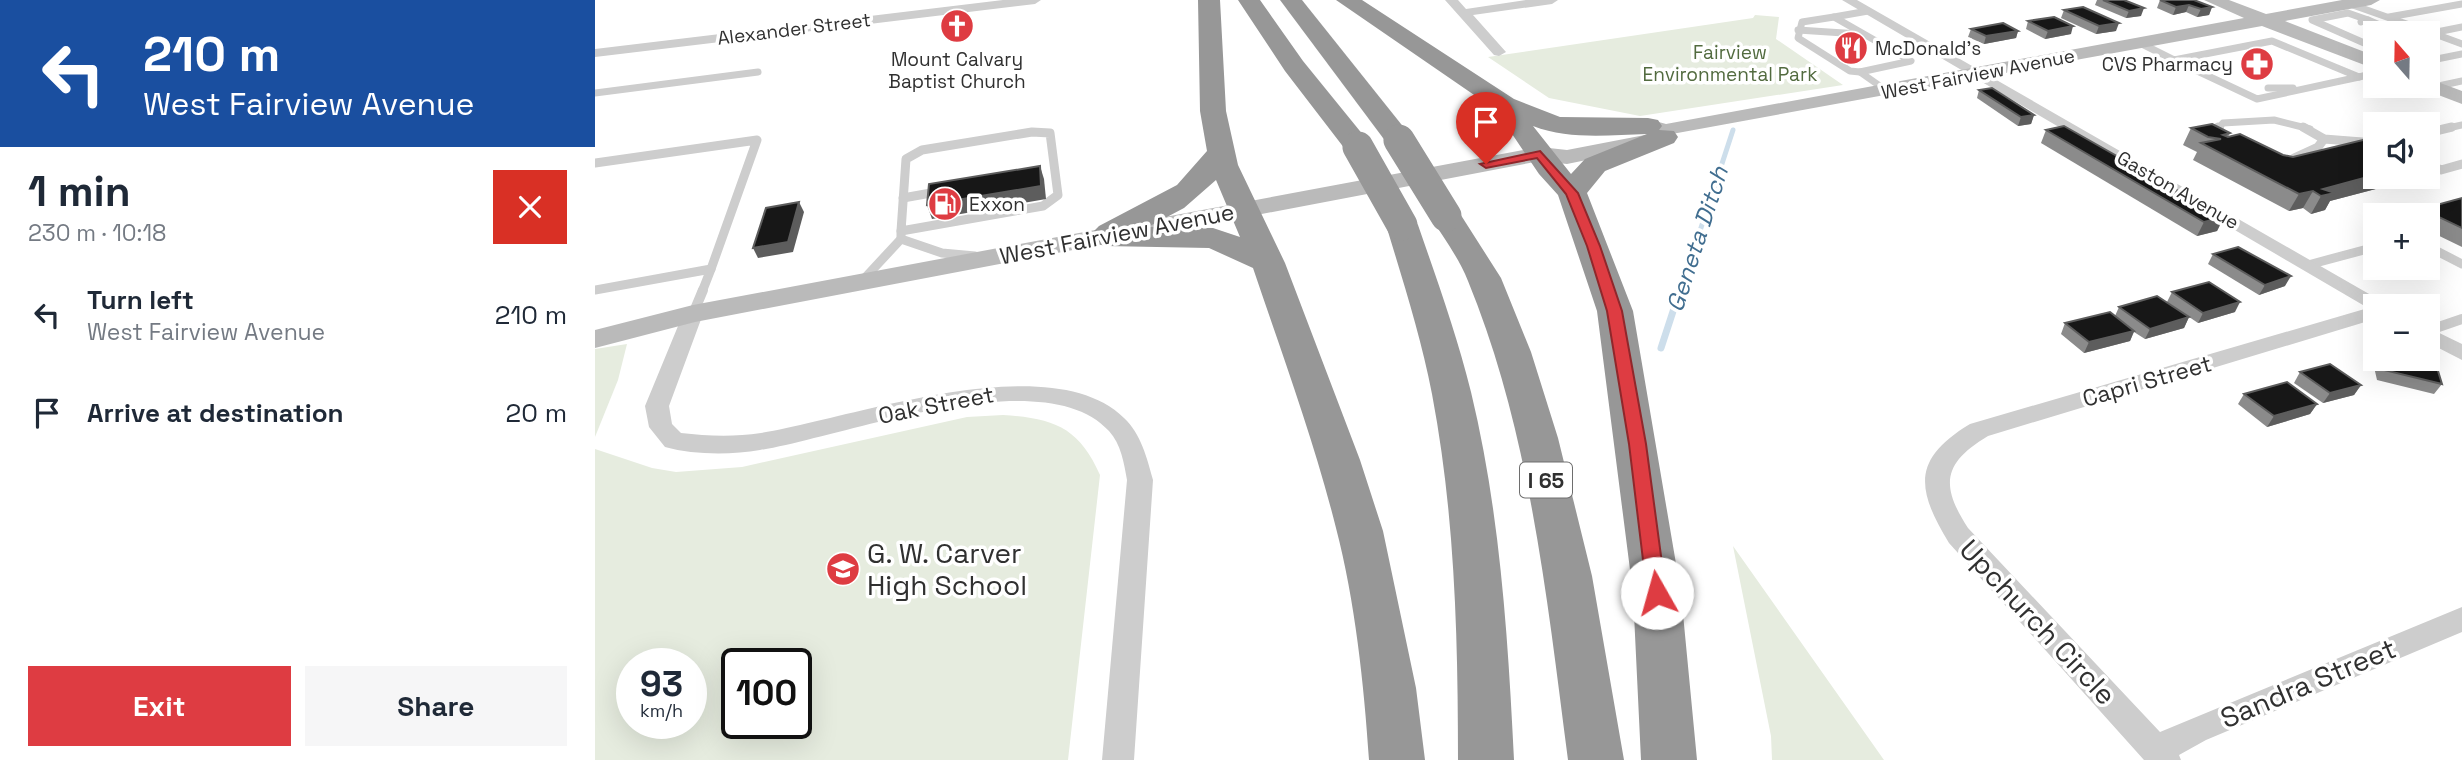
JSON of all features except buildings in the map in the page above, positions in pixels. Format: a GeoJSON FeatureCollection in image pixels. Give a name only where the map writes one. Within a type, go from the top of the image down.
{"type":"FeatureCollection","features":[{"type":"Feature","properties":{"kind":"highway"},"geometry":{"type":"LineString","coordinates":[[1209,0],[1213,111],[1221,151],[1242,210],[1268,263],[1339,460],[1360,531],[1390,688],[1397,760]]}},
{"type":"Feature","properties":{"kind":"highway"},"geometry":{"type":"LineString","coordinates":[[1249,0],[1294,66],[1358,147],[1402,225],[1431,315],[1456,414],[1473,526],[1485,696],[1486,760]]}},
{"type":"Feature","properties":{"kind":"highway","name":"I 65"},"geometry":{"type":"LineString","coordinates":[[1291,0],[1399,140],[1483,278],[1512,352],[1537,438],[1568,576],[1596,760]]}},
{"type":"Feature","properties":{"kind":"highway"},"geometry":{"type":"LineString","coordinates":[[1347,0],[1505,106],[1555,125],[1659,131]]}},
{"type":"Feature","properties":{"kind":"highway"},"geometry":{"type":"LineString","coordinates":[[1505,106],[1549,169],[1572,193],[1594,246],[1615,311],[1657,593],[1669,760]]}},
{"type":"Feature","properties":{"kind":"highway"},"geometry":{"type":"LineString","coordinates":[[1572,193],[1588,170],[1595,165],[1659,131]]}},
{"type":"Feature","properties":{"kind":"highway"},"geometry":{"type":"LineString","coordinates":[[1105,236],[1194,189],[1211,170],[1221,151]]}},
{"type":"Feature","properties":{"kind":"highway"},"geometry":{"type":"LineString","coordinates":[[1105,236],[1213,238],[1241,248],[1268,263]]}},
{"type":"Feature","properties":{"kind":"main road"},"geometry":{"type":"LineString","coordinates":[[2213,0],[2265,20],[2327,35],[2363,51]]}},
{"type":"Feature","properties":{"kind":"main road","name":"West Fairview Avenue"},"geometry":{"type":"LineString","coordinates":[[595,339],[693,314],[1540,154],[1567,157],[1659,131],[2371,0]]}},
{"type":"Feature","properties":{"kind":"main road"},"geometry":{"type":"LineString","coordinates":[[2440,89],[2462,98]]}},
{"type":"Feature","properties":{"kind":"main road","name":"West Fairview Avenue"},"geometry":{"type":"LineString","coordinates":[[595,321],[647,311],[693,314]]}},
{"type":"Feature","properties":{"kind":"street"},"geometry":{"type":"LineString","coordinates":[[898,16],[900,0]]}},
{"type":"Feature","properties":{"kind":"street","name":"Alexander Street"},"geometry":{"type":"LineString","coordinates":[[595,53],[1035,0]]}},
{"type":"Feature","properties":{"kind":"street"},"geometry":{"type":"LineString","coordinates":[[1451,0],[1499,52]]}},
{"type":"Feature","properties":{"kind":"street"},"geometry":{"type":"LineString","coordinates":[[1464,13],[1552,0]]}},
{"type":"Feature","properties":{"kind":"street","name":"Gaston Avenue"},"geometry":{"type":"LineString","coordinates":[[1848,0],[2363,296]]}},
{"type":"Feature","properties":{"kind":"street","name":"Oak Street"},"geometry":{"type":"LineString","coordinates":[[693,314],[657,405],[661,427],[674,441],[713,445],[761,441],[953,399],[1005,392],[1083,403],[1112,420],[1132,447],[1140,480],[1118,760]]}},
{"type":"Feature","properties":{"kind":"street","name":"Capri Street"},"geometry":{"type":"LineString","coordinates":[[1937,472],[1943,456],[1958,440],[1979,430],[2363,316]]}},
{"type":"Feature","properties":{"kind":"street"},"geometry":{"type":"LineString","coordinates":[[2440,340],[2462,353]]}},
{"type":"Feature","properties":{"kind":"street","name":"Upchurch Circle"},"geometry":{"type":"LineString","coordinates":[[1937,472],[1938,502],[1948,523],[1972,553],[2161,755]]}},
{"type":"Feature","properties":{"kind":"street","name":"Sandra Street"},"geometry":{"type":"LineString","coordinates":[[2161,755],[2195,730],[2462,619]]}},
{"type":"Feature","properties":{"kind":"lane"},"geometry":{"type":"LineString","coordinates":[[2350,4],[2398,21]]}},
{"type":"Feature","properties":{"kind":"lane"},"geometry":{"type":"LineString","coordinates":[[2355,31],[2347,35],[2327,35],[2312,19],[2348,13],[2365,21],[2462,4]]}},
{"type":"Feature","properties":{"kind":"lane"},"geometry":{"type":"LineString","coordinates":[[1834,16],[1911,61],[1860,72],[1850,71],[1798,38],[1798,30],[1804,21],[1834,16],[1868,11]]}},
{"type":"Feature","properties":{"kind":"lane"},"geometry":{"type":"LineString","coordinates":[[2327,35],[2340,26]]}},
{"type":"Feature","properties":{"kind":"lane"},"geometry":{"type":"LineString","coordinates":[[2440,31],[2462,27]]}},
{"type":"Feature","properties":{"kind":"lane"},"geometry":{"type":"LineString","coordinates":[[1798,30],[1865,34]]}},
{"type":"Feature","properties":{"kind":"lane"},"geometry":{"type":"LineString","coordinates":[[2327,35],[2347,35],[2363,47]]}},
{"type":"Feature","properties":{"kind":"lane"},"geometry":{"type":"LineString","coordinates":[[2440,36],[2462,44]]}},
{"type":"Feature","properties":{"kind":"lane"},"geometry":{"type":"LineString","coordinates":[[2174,60],[2271,41],[2359,76]]}},
{"type":"Feature","properties":{"kind":"lane"},"geometry":{"type":"LineString","coordinates":[[2140,43],[2257,99],[2363,75]]}},
{"type":"Feature","properties":{"kind":"lane"},"geometry":{"type":"LineString","coordinates":[[2440,58],[2462,54]]}},
{"type":"Feature","properties":{"kind":"lane"},"geometry":{"type":"LineString","coordinates":[[595,93],[758,72]]}},
{"type":"Feature","properties":{"kind":"lane"},"geometry":{"type":"LineString","coordinates":[[1860,72],[1887,91]]}},
{"type":"Feature","properties":{"kind":"lane"},"geometry":{"type":"LineString","coordinates":[[2440,84],[2462,81]]}},
{"type":"Feature","properties":{"kind":"lane"},"geometry":{"type":"LineString","coordinates":[[2257,99],[2253,91],[2264,88],[2303,89]]}},
{"type":"Feature","properties":{"kind":"lane"},"geometry":{"type":"LineString","coordinates":[[2232,142],[2221,135],[2217,128],[2223,123],[2274,120],[2310,129],[2324,139],[2363,142]]}},
{"type":"Feature","properties":{"kind":"lane"},"geometry":{"type":"LineString","coordinates":[[2440,130],[2462,125]]}},
{"type":"Feature","properties":{"kind":"lane"},"geometry":{"type":"LineString","coordinates":[[862,282],[901,235],[957,218],[1024,206],[1043,206],[1058,195],[1050,133],[1032,132],[922,150],[906,159],[901,235]]}},
{"type":"Feature","properties":{"kind":"lane"},"geometry":{"type":"LineString","coordinates":[[2284,160],[2301,157],[2318,147],[2324,139]]}},
{"type":"Feature","properties":{"kind":"lane"},"geometry":{"type":"LineString","coordinates":[[595,163],[757,140],[693,314]]}},
{"type":"Feature","properties":{"kind":"lane"},"geometry":{"type":"LineString","coordinates":[[2440,170],[2462,164]]}},
{"type":"Feature","properties":{"kind":"lane"},"geometry":{"type":"LineString","coordinates":[[1047,173],[1057,172]]}},
{"type":"Feature","properties":{"kind":"lane"},"geometry":{"type":"LineString","coordinates":[[903,198],[948,190]]}},
{"type":"Feature","properties":{"kind":"lane"},"geometry":{"type":"LineString","coordinates":[[901,235],[917,247],[942,253],[992,257]]}},
{"type":"Feature","properties":{"kind":"lane"},"geometry":{"type":"LineString","coordinates":[[2308,265],[2363,250]]}},
{"type":"Feature","properties":{"kind":"lane"},"geometry":{"type":"LineString","coordinates":[[2440,253],[2462,264]]}},
{"type":"Feature","properties":{"kind":"lane"},"geometry":{"type":"LineString","coordinates":[[595,290],[711,270]]}},
{"type":"Feature","properties":{"kind":"lane"},"geometry":{"type":"LineString","coordinates":[[2440,327],[2462,319]]}},
{"type":"Feature","properties":{"kind":"green space","name":"Fairview Environmental Park"},"geometry":{"type":"Polygon","coordinates":[[[1755,15],[1779,17],[1776,39],[1843,85],[1640,116],[1549,98],[1488,57],[1753,18],[1755,15]]]}},
{"type":"Feature","properties":{"kind":"green space"},"geometry":{"type":"Polygon","coordinates":[[[627,344],[618,380],[595,437],[595,349],[627,344]]]}},
{"type":"Feature","properties":{"kind":"green space","name":"G. W. Carver High School"},"geometry":{"type":"Polygon","coordinates":[[[1021,416],[1050,423],[1073,436],[1092,459],[1100,475],[1068,760],[595,760],[595,449],[652,468],[676,472],[742,467],[967,417],[1021,416]]]}},
{"type":"Feature","properties":{"kind":"green space"},"geometry":{"type":"Polygon","coordinates":[[[1733,546],[1884,760],[1772,760],[1771,736],[1733,546]]]}},
{"type":"Feature","properties":{"kind":"waterway","name":"Geneta Ditch"},"geometry":{"type":"LineString","coordinates":[[1680,292],[1733,130]]}},
{"type":"Feature","properties":{"kind":"waterway","name":"Geneta Ditch"},"geometry":{"type":"LineString","coordinates":[[1661,348],[1680,290]]}},
{"type":"Feature","properties":{"kind":"place","name":"Mount Calvary Baptist Church"},"geometry":{"type":"Point","coordinates":[957,26]}},
{"type":"Feature","properties":{"kind":"place","name":"McDonald's"},"geometry":{"type":"Point","coordinates":[1851,48]}},
{"type":"Feature","properties":{"kind":"place","name":"CVS Pharmacy"},"geometry":{"type":"Point","coordinates":[2257,64]}},
{"type":"Feature","properties":{"kind":"place","name":"Exxon"},"geometry":{"type":"Point","coordinates":[945,204]}},
{"type":"Feature","properties":{"kind":"place","name":"G. W. Carver High School"},"geometry":{"type":"Point","coordinates":[843,569]}},
{"type":"Feature","properties":{"kind":"route"},"geometry":{"type":"LineString","coordinates":[[1486,164],[1540,154],[1549,169],[1572,193],[1594,246],[1615,311],[1637,444],[1657,593]]}}]}
